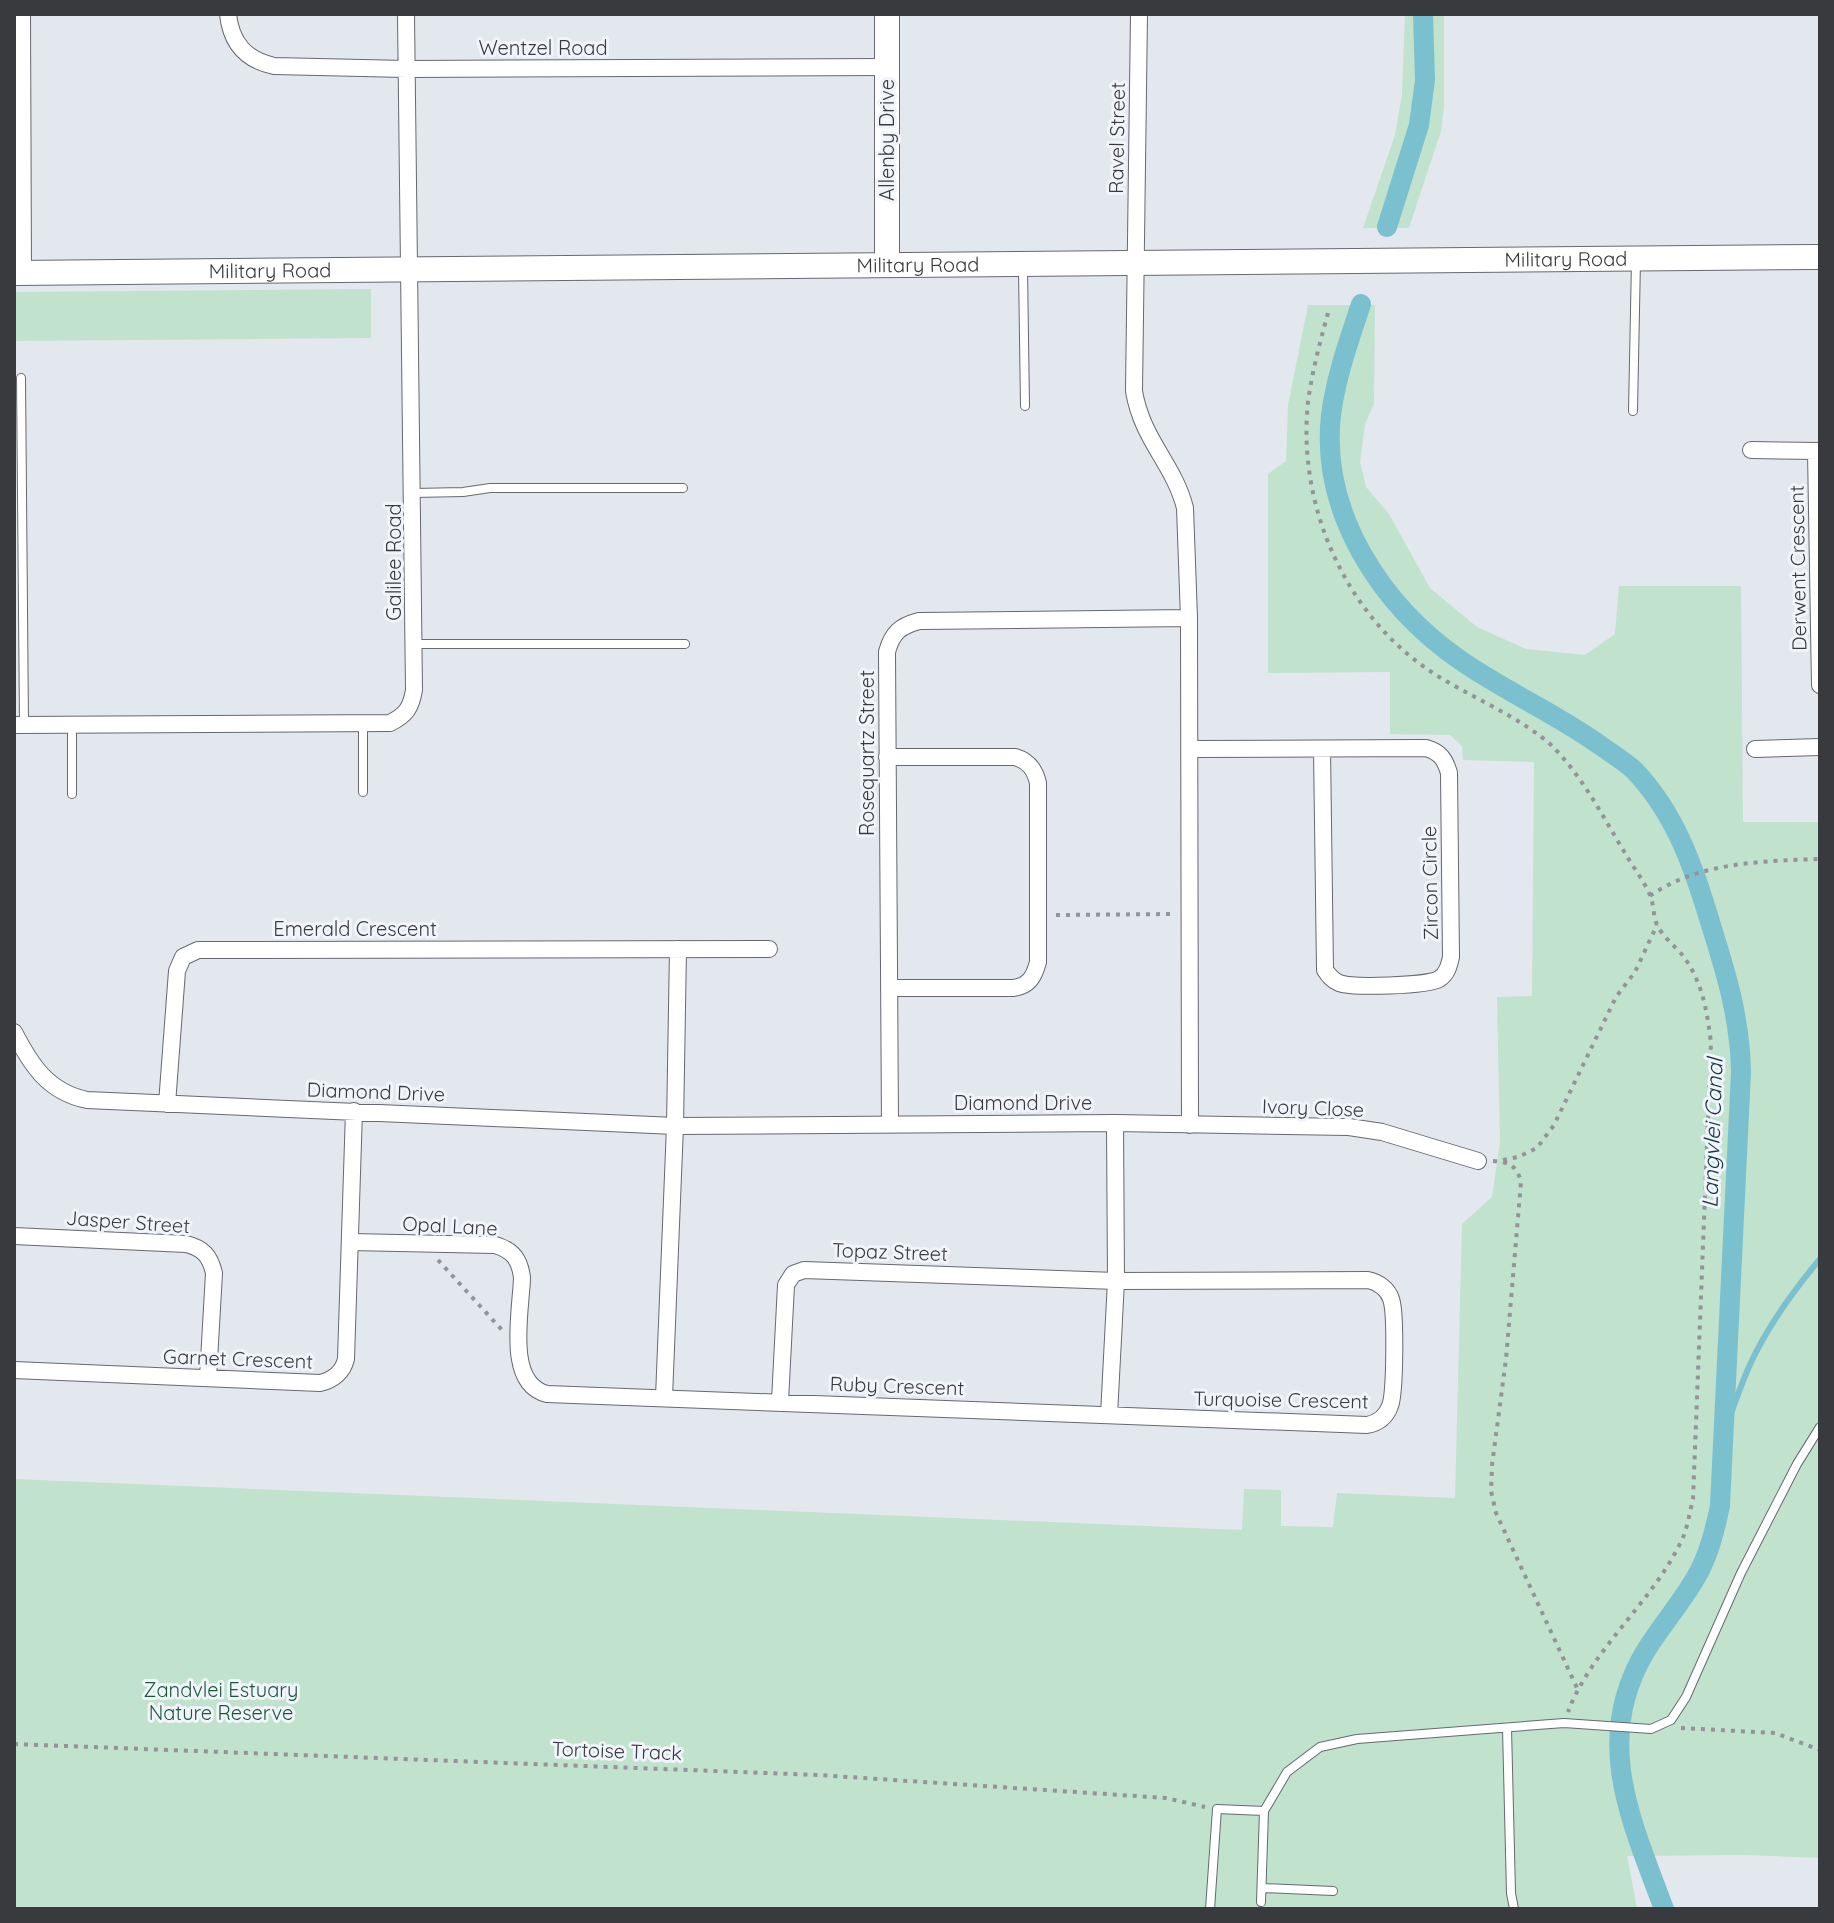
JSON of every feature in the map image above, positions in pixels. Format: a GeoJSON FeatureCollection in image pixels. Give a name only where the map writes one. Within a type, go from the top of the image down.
{"type":"FeatureCollection","features":[{"type":"Feature","properties":{"kind":"main road","name":"Allenby Drive"},"geometry":{"type":"LineString","coordinates":[[887,14],[887,265]]}},
{"type":"Feature","properties":{"kind":"main road","name":"Military Road"},"geometry":{"type":"LineString","coordinates":[[18,273],[1820,257]]}},
{"type":"Feature","properties":{"kind":"street"},"geometry":{"type":"LineString","coordinates":[[18,273],[22,14]]}},
{"type":"Feature","properties":{"kind":"street","name":"Wentzel Road"},"geometry":{"type":"LineString","coordinates":[[228,14],[230,31],[246,55],[274,66],[406,69],[888,67]]}},
{"type":"Feature","properties":{"kind":"street","name":"Galilee Road"},"geometry":{"type":"LineString","coordinates":[[19,725],[390,723],[404,716],[412,705],[414,493],[406,14]]}},
{"type":"Feature","properties":{"kind":"street","name":"Ravel Street"},"geometry":{"type":"LineString","coordinates":[[1135,263],[1139,14]]}},
{"type":"Feature","properties":{"kind":"street"},"geometry":{"type":"LineString","coordinates":[[1135,263],[1134,391],[1143,427],[1181,492],[1185,508],[1189,618],[1190,1125]]}},
{"type":"Feature","properties":{"kind":"street","name":"Derwent Crescent"},"geometry":{"type":"LineString","coordinates":[[1751,450],[1818,451],[1820,685]]}},
{"type":"Feature","properties":{"kind":"street","name":"Rosequartz Street"},"geometry":{"type":"LineString","coordinates":[[890,1124],[887,652],[896,631],[906,624],[919,621],[1189,618]]}},
{"type":"Feature","properties":{"kind":"street"},"geometry":{"type":"LineString","coordinates":[[1755,749],[1820,747]]}},
{"type":"Feature","properties":{"kind":"street","name":"Zircon Circle"},"geometry":{"type":"LineString","coordinates":[[1190,749],[1426,748],[1445,760],[1449,783],[1451,957],[1445,973],[1433,982],[1421,985],[1347,985],[1334,981],[1325,970],[1322,749]]}},
{"type":"Feature","properties":{"kind":"street"},"geometry":{"type":"LineString","coordinates":[[887,757],[1015,757],[1028,763],[1038,783],[1038,962],[1034,975],[1024,985],[1013,988],[889,988]]}},
{"type":"Feature","properties":{"kind":"street"},"geometry":{"type":"LineString","coordinates":[[519,1359],[524,1378],[540,1392],[664,1397],[675,1126],[678,949]]}},
{"type":"Feature","properties":{"kind":"street","name":"Emerald Crescent"},"geometry":{"type":"LineString","coordinates":[[167,1104],[177,971],[183,957],[193,951],[769,949]]}},
{"type":"Feature","properties":{"kind":"street","name":"Diamond Drive"},"geometry":{"type":"LineString","coordinates":[[14,1032],[49,1084],[72,1097],[87,1100],[675,1126],[1190,1125]]}},
{"type":"Feature","properties":{"kind":"street","name":"Garnet Crescent"},"geometry":{"type":"LineString","coordinates":[[14,1370],[328,1381],[342,1370],[346,1359],[354,1111]]}},
{"type":"Feature","properties":{"kind":"street"},"geometry":{"type":"LineString","coordinates":[[1109,1415],[1116,1281],[1115,1123]]}},
{"type":"Feature","properties":{"kind":"street","name":"Ivory Close"},"geometry":{"type":"LineString","coordinates":[[1190,1125],[1349,1127],[1382,1132],[1478,1161]]}},
{"type":"Feature","properties":{"kind":"street","name":"Jasper Street"},"geometry":{"type":"LineString","coordinates":[[14,1236],[197,1247],[211,1261],[214,1273],[208,1378]]}},
{"type":"Feature","properties":{"kind":"street","name":"Opal Lane"},"geometry":{"type":"LineString","coordinates":[[350,1242],[495,1245],[510,1251],[518,1260],[522,1278],[519,1359]]}},
{"type":"Feature","properties":{"kind":"street","name":"Topaz Street"},"geometry":{"type":"LineString","coordinates":[[780,1401],[786,1285],[790,1277],[800,1271],[1116,1281]]}},
{"type":"Feature","properties":{"kind":"street","name":"Turquoise Crescent"},"geometry":{"type":"LineString","coordinates":[[1109,1415],[1367,1425],[1380,1420],[1389,1410],[1392,1400],[1394,1309],[1389,1293],[1373,1281],[1116,1281]]}},
{"type":"Feature","properties":{"kind":"street","name":"Ruby Crescent"},"geometry":{"type":"LineString","coordinates":[[664,1397],[1109,1415]]}},
{"type":"Feature","properties":{"kind":"lane"},"geometry":{"type":"LineString","coordinates":[[1633,411],[1636,259]]}},
{"type":"Feature","properties":{"kind":"lane"},"geometry":{"type":"LineString","coordinates":[[1023,264],[1025,406]]}},
{"type":"Feature","properties":{"kind":"lane"},"geometry":{"type":"LineString","coordinates":[[19,725],[21,378]]}},
{"type":"Feature","properties":{"kind":"lane"},"geometry":{"type":"LineString","coordinates":[[414,493],[490,488],[683,488]]}},
{"type":"Feature","properties":{"kind":"lane"},"geometry":{"type":"LineString","coordinates":[[414,644],[685,644]]}},
{"type":"Feature","properties":{"kind":"lane"},"geometry":{"type":"LineString","coordinates":[[363,723],[363,792]]}},
{"type":"Feature","properties":{"kind":"lane"},"geometry":{"type":"LineString","coordinates":[[72,724],[72,794]]}},
{"type":"Feature","properties":{"kind":"lane"},"geometry":{"type":"LineString","coordinates":[[1261,1902],[1264,1811],[1287,1772],[1320,1747],[1357,1739],[1564,1723],[1659,1728],[1677,1714],[1741,1573],[1797,1464],[1820,1427]]}},
{"type":"Feature","properties":{"kind":"lane"},"geometry":{"type":"LineString","coordinates":[[1507,1728],[1510,1880],[1514,1909]]}},
{"type":"Feature","properties":{"kind":"lane"},"geometry":{"type":"LineString","coordinates":[[1210,1909],[1217,1809],[1264,1811]]}},
{"type":"Feature","properties":{"kind":"lane"},"geometry":{"type":"LineString","coordinates":[[1262,1888],[1333,1891]]}},
{"type":"Feature","properties":{"kind":"path"},"geometry":{"type":"LineString","coordinates":[[1328,313],[1308,404],[1309,462],[1317,510],[1332,552],[1355,597],[1385,634],[1427,669],[1529,728],[1552,746],[1588,790],[1650,896],[1657,925],[1699,979],[1707,1011],[1711,1043],[1693,1499],[1685,1533],[1669,1562],[1577,1688],[1564,1723]]}},
{"type":"Feature","properties":{"kind":"path"},"geometry":{"type":"LineString","coordinates":[[1650,896],[1668,884],[1701,873],[1763,861],[1820,859]]}},
{"type":"Feature","properties":{"kind":"path"},"geometry":{"type":"LineString","coordinates":[[1038,916],[1189,914]]}},
{"type":"Feature","properties":{"kind":"path"},"geometry":{"type":"LineString","coordinates":[[1497,1162],[1537,1148],[1554,1125],[1616,997],[1635,972],[1657,925]]}},
{"type":"Feature","properties":{"kind":"path"},"geometry":{"type":"LineString","coordinates":[[1478,1161],[1509,1163],[1518,1170],[1521,1182],[1491,1491],[1501,1526],[1577,1688]]}},
{"type":"Feature","properties":{"kind":"path"},"geometry":{"type":"LineString","coordinates":[[438,1244],[438,1262],[508,1336],[519,1359]]}},
{"type":"Feature","properties":{"kind":"path"},"geometry":{"type":"LineString","coordinates":[[1659,1728],[1775,1733],[1820,1750]]}},
{"type":"Feature","properties":{"kind":"path","name":"Tortoise Track"},"geometry":{"type":"LineString","coordinates":[[14,1744],[818,1775],[1166,1798],[1217,1809]]}},
{"type":"Feature","properties":{"kind":"green space"},"geometry":{"type":"Polygon","coordinates":[[[1405,14],[1444,14],[1441,131],[1409,228],[1363,228],[1395,135],[1402,95],[1405,14]]]}},
{"type":"Feature","properties":{"kind":"green space"},"geometry":{"type":"Polygon","coordinates":[[[371,289],[371,338],[14,341],[14,292],[371,289]]]}},
{"type":"Feature","properties":{"kind":"green space","name":"Zandvlei Estuary Nature Reserve"},"geometry":{"type":"Polygon","coordinates":[[[1308,305],[1375,305],[1374,404],[1365,424],[1360,462],[1366,487],[1389,514],[1430,588],[1477,627],[1526,649],[1585,655],[1615,634],[1619,586],[1741,586],[1743,822],[1820,822],[1820,1858],[1627,1856],[1637,1909],[14,1909],[14,1479],[1242,1530],[1244,1489],[1281,1490],[1281,1526],[1333,1527],[1337,1493],[1455,1498],[1462,1224],[1492,1197],[1500,1143],[1497,997],[1532,996],[1534,762],[1463,760],[1462,746],[1450,735],[1390,734],[1390,672],[1268,673],[1268,474],[1286,461],[1288,405],[1308,305]]]}},
{"type":"Feature","properties":{"kind":"waterway","name":"Langvlei Canal"},"geometry":{"type":"LineString","coordinates":[[1387,227],[1419,125],[1425,80],[1423,14]]}},
{"type":"Feature","properties":{"kind":"waterway","name":"Langvlei Canal"},"geometry":{"type":"LineString","coordinates":[[1361,304],[1336,386],[1330,451],[1346,521],[1362,554],[1405,613],[1432,638],[1478,672],[1587,736],[1631,767],[1649,787],[1672,823],[1690,863],[1732,998],[1741,1072],[1720,1506],[1700,1570],[1645,1652],[1629,1685],[1621,1717],[1619,1749],[1630,1813],[1664,1909]]}},
{"type":"Feature","properties":{"kind":"waterway"},"geometry":{"type":"LineString","coordinates":[[1723,1434],[1762,1341],[1820,1259]]}}]}
